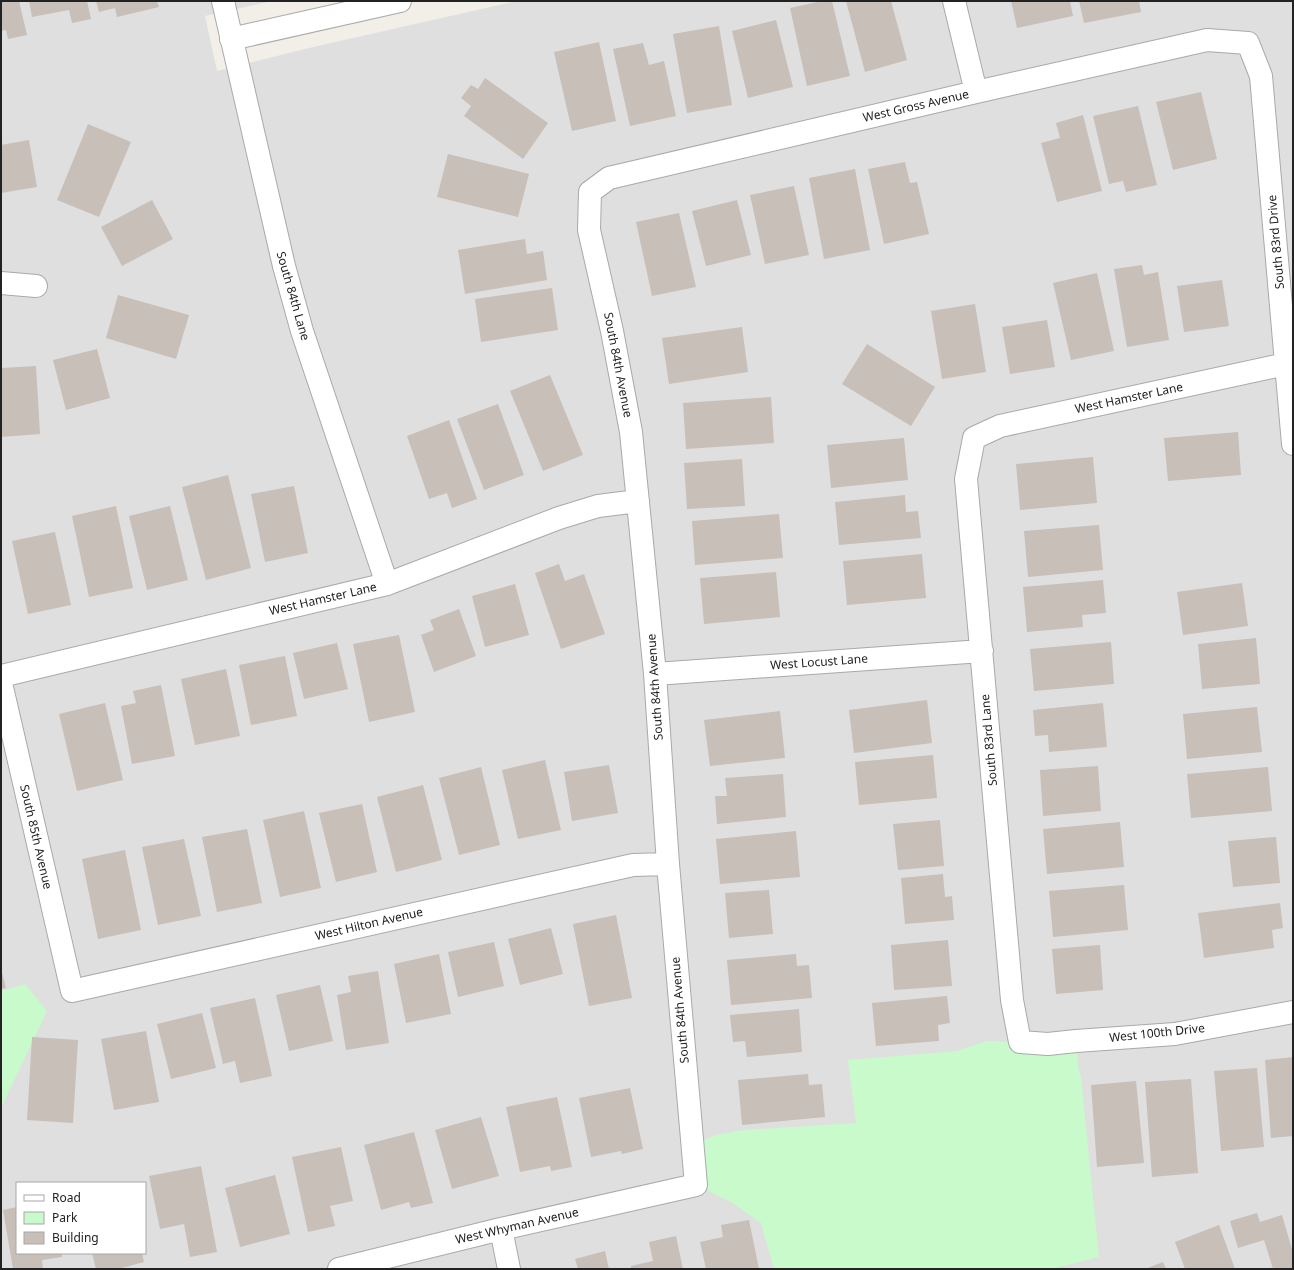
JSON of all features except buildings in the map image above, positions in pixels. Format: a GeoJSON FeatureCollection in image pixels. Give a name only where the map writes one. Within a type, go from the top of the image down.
{"type":"FeatureCollection","features":[{"type":"Feature","properties":{"kind":"street","name":"South 84th Lane"},"geometry":{"type":"LineString","coordinates":[[223,1],[284,266],[302,332],[387,584]]}},
{"type":"Feature","properties":{"kind":"street"},"geometry":{"type":"LineString","coordinates":[[231,39],[400,1]]}},
{"type":"Feature","properties":{"kind":"street"},"geometry":{"type":"LineString","coordinates":[[954,1],[976,92]]}},
{"type":"Feature","properties":{"kind":"street","name":"West Gross Avenue"},"geometry":{"type":"LineString","coordinates":[[590,192],[609,178],[976,92],[1207,40],[1248,43]]}},
{"type":"Feature","properties":{"kind":"street","name":"South 83rd Drive"},"geometry":{"type":"LineString","coordinates":[[1248,43],[1261,76],[1293,444]]}},
{"type":"Feature","properties":{"kind":"street","name":"South 84th Avenue"},"geometry":{"type":"LineString","coordinates":[[590,192],[590,230],[612,331],[631,432],[656,674],[668,864],[696,1185]]}},
{"type":"Feature","properties":{"kind":"street"},"geometry":{"type":"LineString","coordinates":[[1,283],[36,286]]}},
{"type":"Feature","properties":{"kind":"street","name":"West Hamster Lane"},"geometry":{"type":"LineString","coordinates":[[974,438],[1000,426],[1286,364]]}},
{"type":"Feature","properties":{"kind":"street","name":"South 83rd Lane"},"geometry":{"type":"LineString","coordinates":[[974,438],[966,479],[1012,1000],[1020,1042]]}},
{"type":"Feature","properties":{"kind":"street","name":"West Hamster Lane"},"geometry":{"type":"LineString","coordinates":[[1,676],[387,584],[559,518],[598,506],[638,501]]}},
{"type":"Feature","properties":{"kind":"street","name":"West Locust Lane"},"geometry":{"type":"LineString","coordinates":[[656,674],[982,651]]}},
{"type":"Feature","properties":{"kind":"street","name":"South 85th Avenue"},"geometry":{"type":"LineString","coordinates":[[1,683],[72,991]]}},
{"type":"Feature","properties":{"kind":"street","name":"West Hilton Avenue"},"geometry":{"type":"LineString","coordinates":[[72,991],[634,864],[668,864]]}},
{"type":"Feature","properties":{"kind":"street","name":"West 100th Drive"},"geometry":{"type":"LineString","coordinates":[[1020,1042],[1048,1044],[1175,1034],[1293,1012]]}},
{"type":"Feature","properties":{"kind":"street","name":"West Whyman Avenue"},"geometry":{"type":"LineString","coordinates":[[339,1269],[500,1229],[696,1185]]}},
{"type":"Feature","properties":{"kind":"street"},"geometry":{"type":"LineString","coordinates":[[500,1229],[509,1269]]}},
{"type":"Feature","properties":{"kind":"shaded area"},"geometry":{"type":"Polygon","coordinates":[[[1,1],[272,1],[205,16],[217,71],[309,48],[517,1],[1293,1],[1293,1269],[1,1269],[1,1]]]}},
{"type":"Feature","properties":{"kind":"green space"},"geometry":{"type":"Polygon","coordinates":[[[25,984],[47,1011],[1,1108],[1,991],[25,984]]]}},
{"type":"Feature","properties":{"kind":"green space"},"geometry":{"type":"Polygon","coordinates":[[[987,1041],[1076,1041],[1099,1257],[1051,1269],[774,1269],[761,1223],[731,1202],[696,1185],[692,1145],[716,1135],[745,1130],[856,1123],[848,1060],[957,1051],[987,1041]]]}}]}
